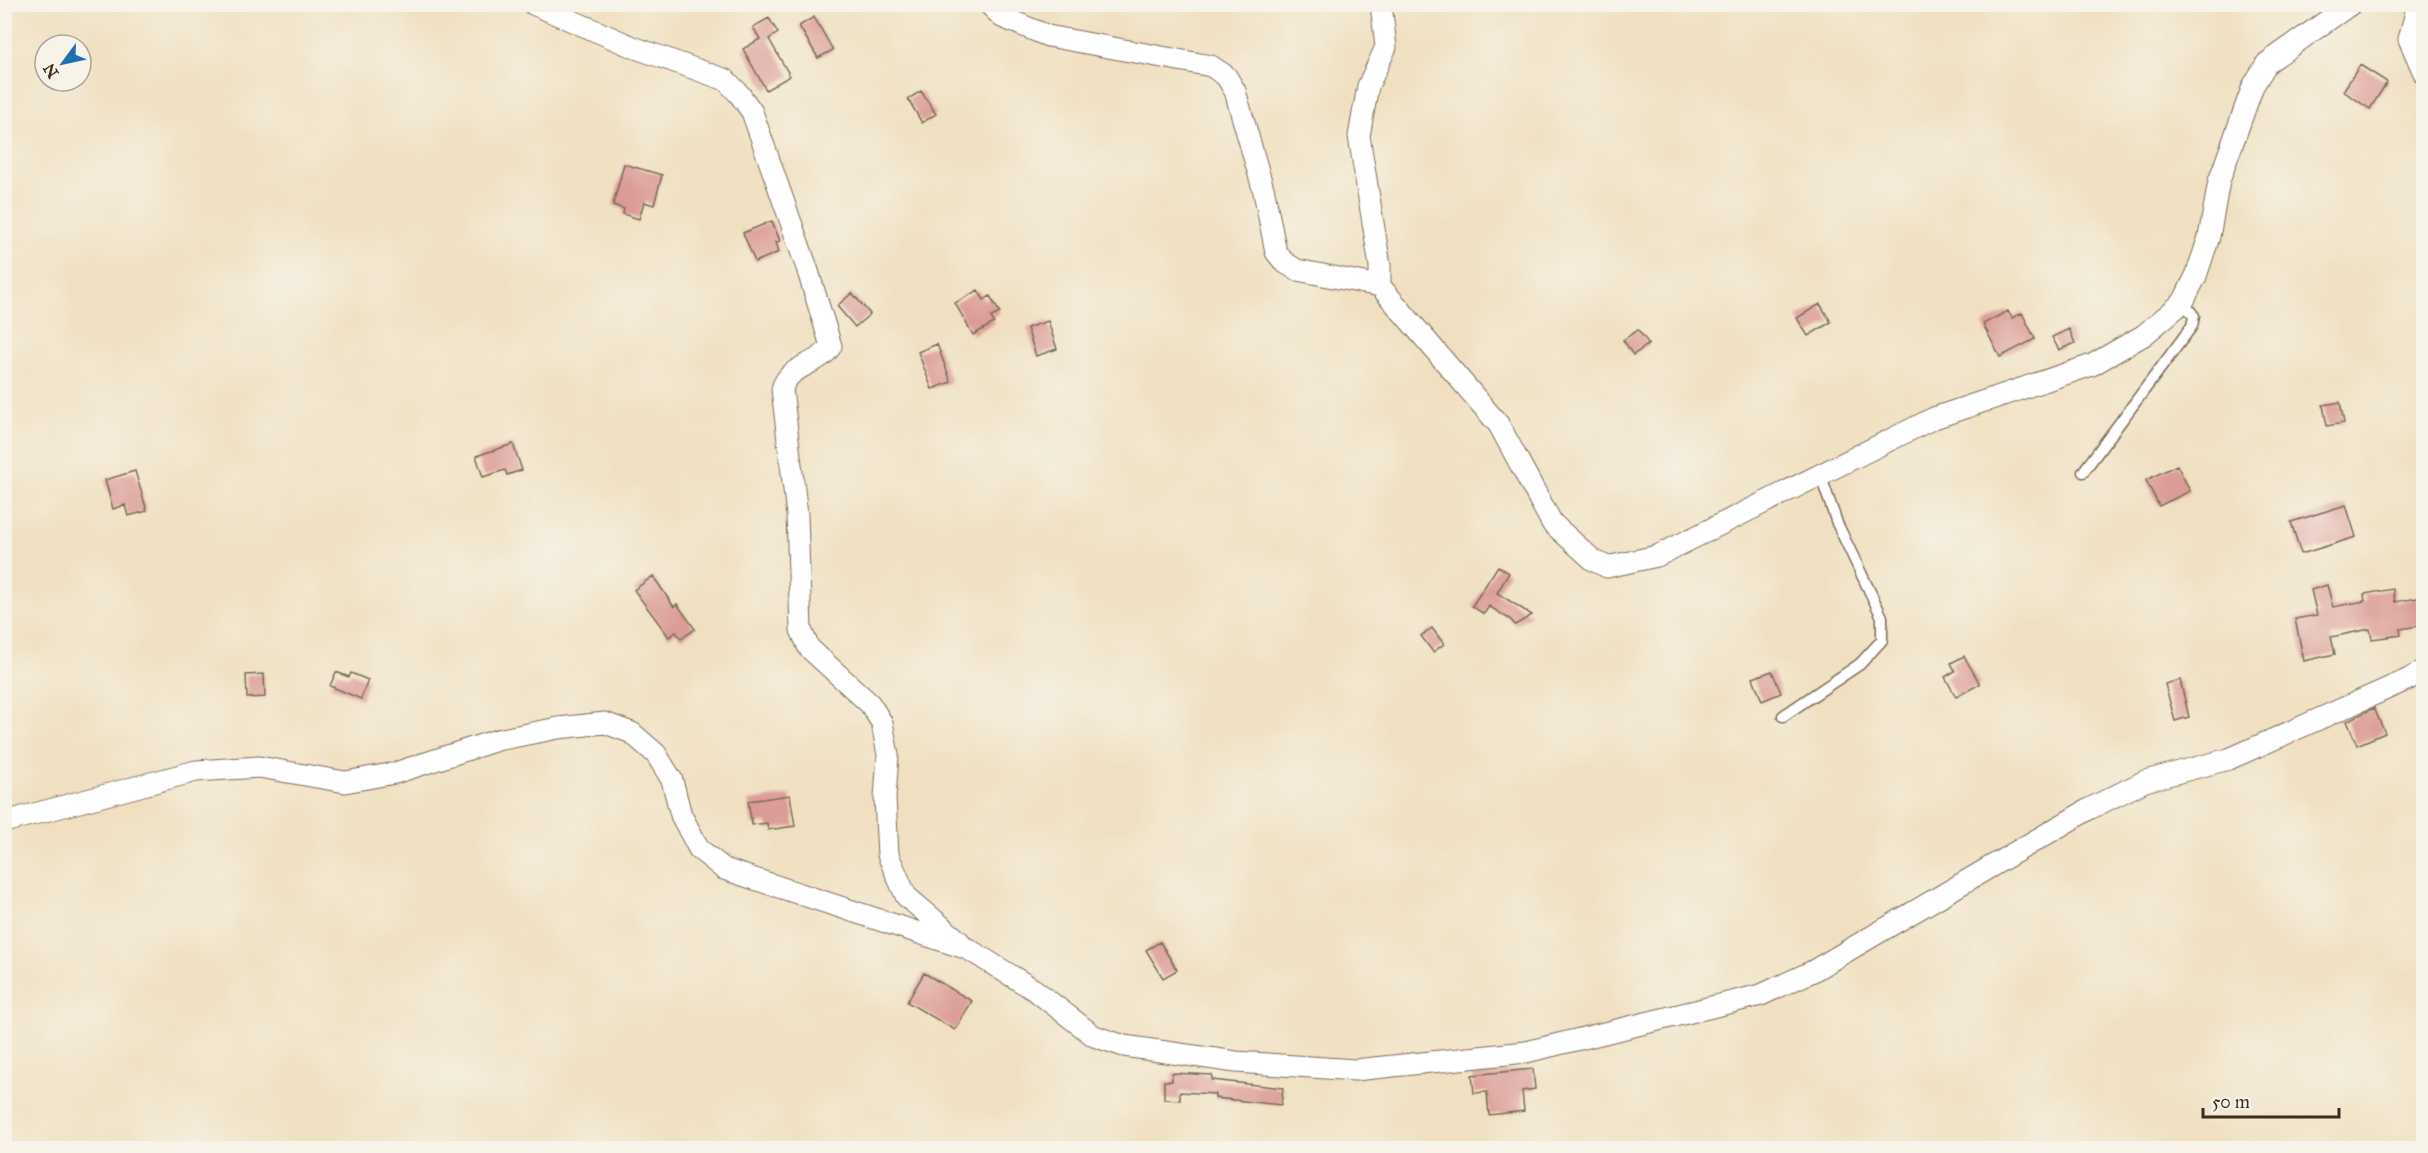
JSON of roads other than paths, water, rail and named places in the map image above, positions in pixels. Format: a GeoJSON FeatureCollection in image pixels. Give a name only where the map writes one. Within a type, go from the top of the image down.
{"type":"FeatureCollection","features":[{"type":"Feature","properties":{"kind":"street"},"geometry":{"type":"LineString","coordinates":[[533,4],[633,47],[726,80],[752,111],[807,268],[831,345],[822,356],[789,374],[782,389],[797,515],[801,630],[809,648],[870,704],[882,723],[888,755],[885,798],[888,855],[906,896],[968,949],[1036,991],[1094,1036],[1124,1046],[1176,1051],[1236,1062],[1355,1070],[1527,1052],[1761,995],[1813,971],[2089,809],[2145,781],[2229,759],[2409,679],[2424,670]]}},
{"type":"Feature","properties":{"kind":"street"},"geometry":{"type":"LineString","coordinates":[[989,4],[1002,17],[1048,36],[1211,66],[1226,76],[1235,91],[1261,181],[1276,252],[1284,262],[1297,270],[1380,286],[1499,425],[1552,523],[1593,560],[1607,567],[1657,556],[1934,418],[2092,365],[2144,335],[2183,302],[2209,237],[2219,181],[2253,86],[2267,63],[2347,6]]}},
{"type":"Feature","properties":{"kind":"street"},"geometry":{"type":"LineString","coordinates":[[1380,286],[1380,266],[1359,136],[1368,86],[1386,47],[1381,4]]}},
{"type":"Feature","properties":{"kind":"street"},"geometry":{"type":"LineString","coordinates":[[2418,4],[2409,39],[2424,73]]}},
{"type":"Feature","properties":{"kind":"street"},"geometry":{"type":"LineString","coordinates":[[4,822],[196,771],[259,767],[345,782],[395,773],[497,740],[558,728],[605,723],[632,733],[656,754],[672,780],[681,815],[699,849],[723,870],[968,949]]}},
{"type":"Feature","properties":{"kind":"lane"},"geometry":{"type":"LineString","coordinates":[[2082,472],[2192,326],[2194,316],[2183,302]]}},
{"type":"Feature","properties":{"kind":"lane"},"geometry":{"type":"LineString","coordinates":[[1783,716],[1860,664],[1882,640],[1882,617],[1837,523],[1820,474]]}}]}
